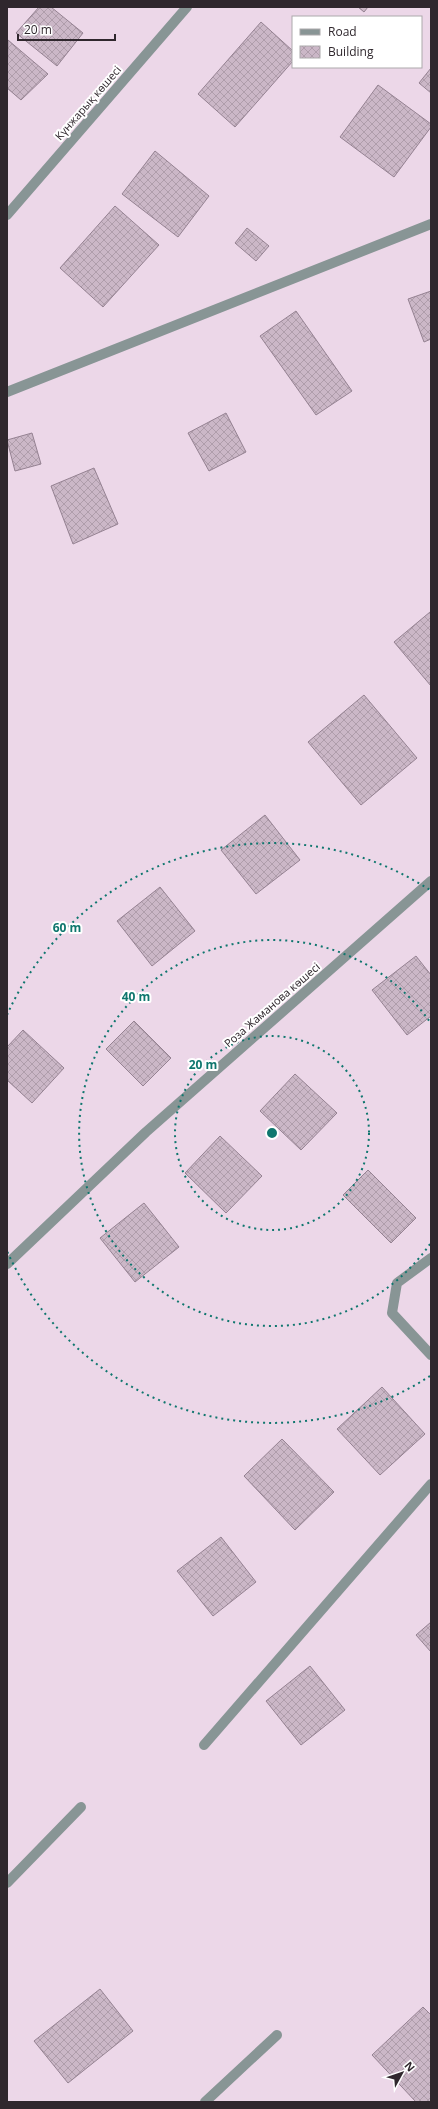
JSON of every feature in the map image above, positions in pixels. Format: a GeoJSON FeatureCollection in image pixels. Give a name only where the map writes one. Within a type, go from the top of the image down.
{"type":"FeatureCollection","features":[{"type":"Feature","properties":{"kind":"street","name":"Күнжарық көшесі"},"geometry":{"type":"LineString","coordinates":[[7,215],[187,7]]}},
{"type":"Feature","properties":{"kind":"street"},"geometry":{"type":"LineString","coordinates":[[7,392],[431,224]]}},
{"type":"Feature","properties":{"kind":"street","name":"Роза Жаманова көшесі"},"geometry":{"type":"LineString","coordinates":[[7,1264],[146,1132],[431,881]]}},
{"type":"Feature","properties":{"kind":"street"},"geometry":{"type":"LineString","coordinates":[[431,1258],[397,1283],[392,1313],[431,1356]]}},
{"type":"Feature","properties":{"kind":"street"},"geometry":{"type":"LineString","coordinates":[[204,1745],[431,1484]]}},
{"type":"Feature","properties":{"kind":"street"},"geometry":{"type":"LineString","coordinates":[[7,1883],[81,1807]]}},
{"type":"Feature","properties":{"kind":"street"},"geometry":{"type":"LineString","coordinates":[[205,2102],[277,2035]]}},
{"type":"Feature","properties":{"kind":"building"},"geometry":{"type":"Polygon","coordinates":[[[39,7],[51,7],[83,33],[57,66],[16,33],[39,7]]]}},
{"type":"Feature","properties":{"kind":"building"},"geometry":{"type":"Polygon","coordinates":[[[358,7],[368,7],[364,12],[358,7]]]}},
{"type":"Feature","properties":{"kind":"building"},"geometry":{"type":"Polygon","coordinates":[[[261,22],[292,50],[292,62],[235,127],[198,94],[261,22]]]}},
{"type":"Feature","properties":{"kind":"building"},"geometry":{"type":"Polygon","coordinates":[[[8,40],[48,74],[21,100],[7,88],[8,40]]]}},
{"type":"Feature","properties":{"kind":"building"},"geometry":{"type":"Polygon","coordinates":[[[431,68],[431,93],[419,83],[431,68]]]}},
{"type":"Feature","properties":{"kind":"building"},"geometry":{"type":"Polygon","coordinates":[[[378,85],[431,124],[431,127],[394,177],[340,137],[378,85]]]}},
{"type":"Feature","properties":{"kind":"building"},"geometry":{"type":"Polygon","coordinates":[[[155,151],[209,196],[178,237],[122,194],[155,151]]]}},
{"type":"Feature","properties":{"kind":"building"},"geometry":{"type":"Polygon","coordinates":[[[115,206],[159,245],[103,307],[60,268],[115,206]]]}},
{"type":"Feature","properties":{"kind":"building"},"geometry":{"type":"Polygon","coordinates":[[[247,228],[269,246],[256,261],[235,243],[247,228]]]}},
{"type":"Feature","properties":{"kind":"building"},"geometry":{"type":"Polygon","coordinates":[[[431,291],[431,339],[424,342],[408,299],[431,291]]]}},
{"type":"Feature","properties":{"kind":"building"},"geometry":{"type":"Polygon","coordinates":[[[296,311],[352,391],[316,415],[260,336],[296,311]]]}},
{"type":"Feature","properties":{"kind":"building"},"geometry":{"type":"Polygon","coordinates":[[[226,413],[246,452],[209,471],[188,433],[226,413]]]}},
{"type":"Feature","properties":{"kind":"building"},"geometry":{"type":"Polygon","coordinates":[[[32,433],[41,464],[15,471],[7,440],[32,433]]]}},
{"type":"Feature","properties":{"kind":"building"},"geometry":{"type":"Polygon","coordinates":[[[94,468],[118,524],[73,544],[51,486],[94,468]]]}},
{"type":"Feature","properties":{"kind":"building"},"geometry":{"type":"Polygon","coordinates":[[[430,612],[431,613],[431,686],[394,642],[430,612]]]}},
{"type":"Feature","properties":{"kind":"building"},"geometry":{"type":"Polygon","coordinates":[[[364,695],[417,758],[361,805],[308,742],[364,695]]]}},
{"type":"Feature","properties":{"kind":"building"},"geometry":{"type":"Polygon","coordinates":[[[265,815],[300,860],[256,894],[221,850],[265,815]]]}},
{"type":"Feature","properties":{"kind":"building"},"geometry":{"type":"Polygon","coordinates":[[[160,887],[195,931],[152,966],[117,921],[160,887]]]}},
{"type":"Feature","properties":{"kind":"building"},"geometry":{"type":"Polygon","coordinates":[[[416,956],[431,975],[431,1016],[407,1035],[372,990],[416,956]]]}},
{"type":"Feature","properties":{"kind":"building"},"geometry":{"type":"Polygon","coordinates":[[[134,1021],[171,1058],[143,1086],[106,1049],[134,1021]]]}},
{"type":"Feature","properties":{"kind":"building"},"geometry":{"type":"Polygon","coordinates":[[[23,1030],[64,1068],[32,1103],[7,1080],[7,1047],[23,1030]]]}},
{"type":"Feature","properties":{"kind":"building"},"geometry":{"type":"Polygon","coordinates":[[[295,1074],[337,1113],[301,1150],[260,1111],[295,1074]]]}},
{"type":"Feature","properties":{"kind":"building"},"geometry":{"type":"Polygon","coordinates":[[[220,1136],[262,1176],[226,1213],[185,1173],[220,1136]]]}},
{"type":"Feature","properties":{"kind":"building"},"geometry":{"type":"Polygon","coordinates":[[[368,1170],[416,1218],[391,1243],[343,1195],[368,1170]]]}},
{"type":"Feature","properties":{"kind":"building"},"geometry":{"type":"Polygon","coordinates":[[[144,1203],[179,1247],[135,1282],[100,1238],[144,1203]]]}},
{"type":"Feature","properties":{"kind":"building"},"geometry":{"type":"Polygon","coordinates":[[[382,1387],[425,1434],[380,1475],[337,1429],[382,1387]]]}},
{"type":"Feature","properties":{"kind":"building"},"geometry":{"type":"Polygon","coordinates":[[[282,1439],[334,1492],[295,1530],[244,1476],[282,1439]]]}},
{"type":"Feature","properties":{"kind":"building"},"geometry":{"type":"Polygon","coordinates":[[[221,1537],[256,1582],[213,1616],[177,1571],[221,1537]]]}},
{"type":"Feature","properties":{"kind":"building"},"geometry":{"type":"Polygon","coordinates":[[[431,1622],[431,1652],[416,1635],[431,1622]]]}},
{"type":"Feature","properties":{"kind":"building"},"geometry":{"type":"Polygon","coordinates":[[[310,1666],[345,1710],[301,1745],[266,1701],[310,1666]]]}},
{"type":"Feature","properties":{"kind":"building"},"geometry":{"type":"Polygon","coordinates":[[[100,1989],[133,2031],[68,2083],[34,2041],[100,1989]]]}},
{"type":"Feature","properties":{"kind":"building"},"geometry":{"type":"Polygon","coordinates":[[[423,2007],[431,2015],[431,2102],[416,2102],[372,2055],[423,2007]]]}}]}
